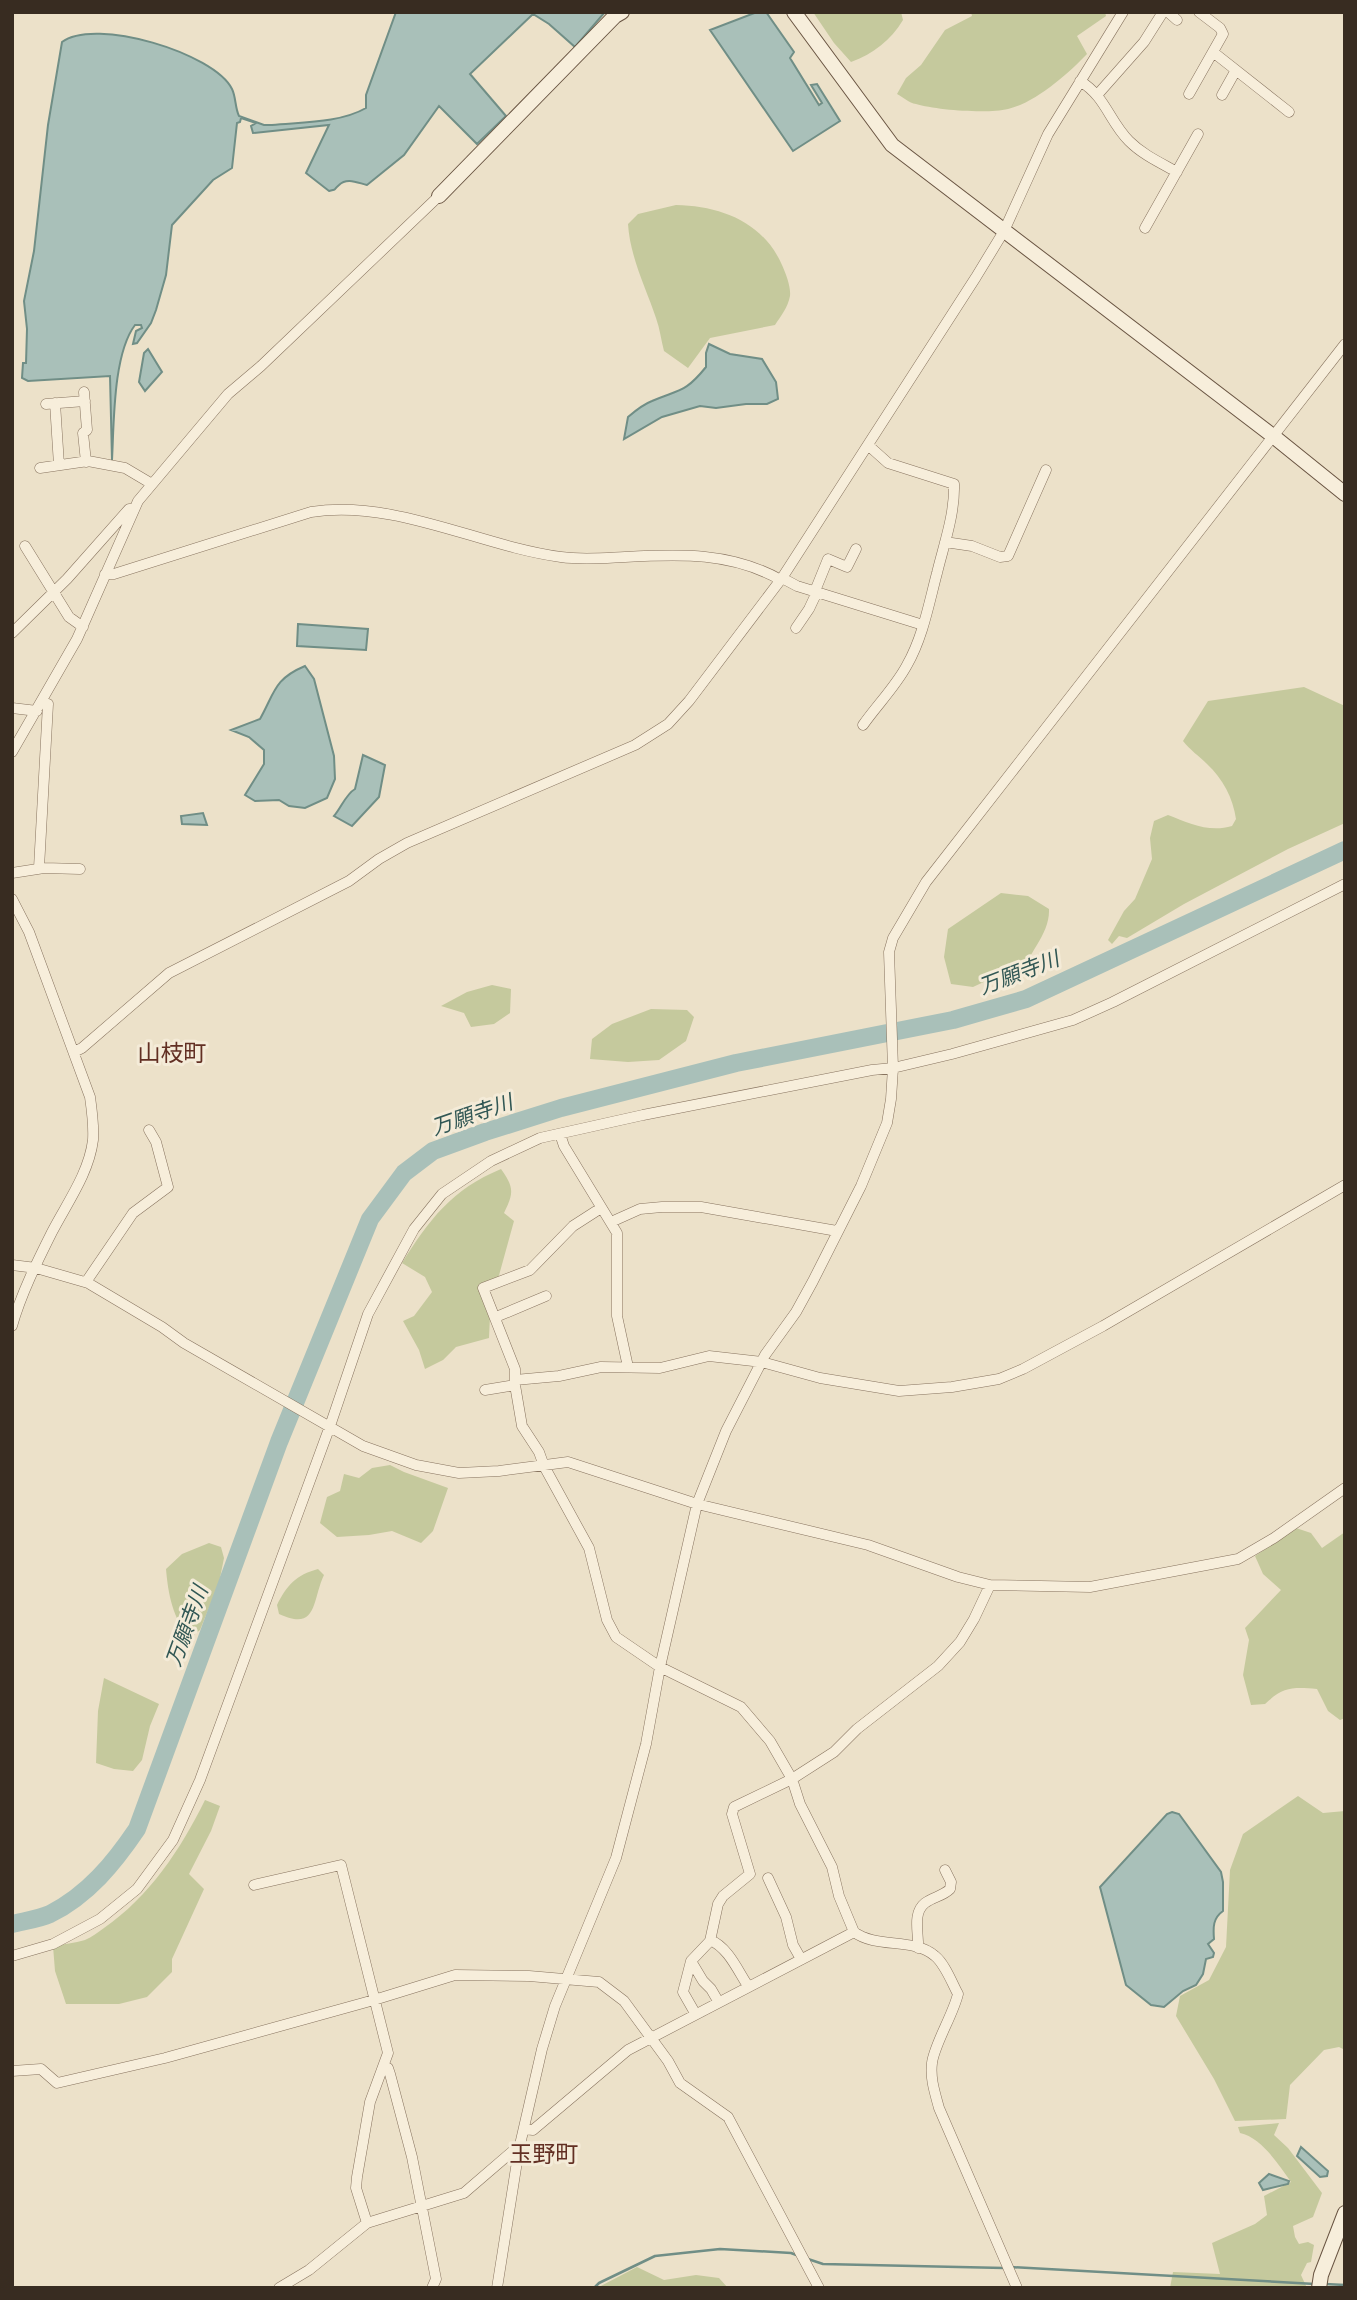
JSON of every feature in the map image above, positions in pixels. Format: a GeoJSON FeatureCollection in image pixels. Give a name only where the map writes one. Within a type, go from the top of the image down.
{"type":"FeatureCollection","features":[{"type":"Feature","properties":{"kind":"street"},"geometry":{"type":"LineString","coordinates":[[12,752],[83,627],[138,501],[152,484],[228,394],[291,338],[439,196],[615,16],[622,12]]}},
{"type":"Feature","properties":{"kind":"street"},"geometry":{"type":"LineString","coordinates":[[794,12],[892,145],[1345,494]]}},
{"type":"Feature","properties":{"kind":"street"},"geometry":{"type":"LineString","coordinates":[[74,1052],[170,973],[349,881],[407,843],[546,785],[652,735],[668,724],[689,701],[781,579],[869,446],[1004,231],[1048,134],[1123,12]]}},
{"type":"Feature","properties":{"kind":"street"},"geometry":{"type":"LineString","coordinates":[[1098,94],[1144,42],[1163,12]]}},
{"type":"Feature","properties":{"kind":"street"},"geometry":{"type":"LineString","coordinates":[[1189,94],[1223,34],[1220,28],[1199,12]]}},
{"type":"Feature","properties":{"kind":"street"},"geometry":{"type":"LineString","coordinates":[[1213,52],[1289,112]]}},
{"type":"Feature","properties":{"kind":"street"},"geometry":{"type":"LineString","coordinates":[[1222,95],[1236,70]]}},
{"type":"Feature","properties":{"kind":"street"},"geometry":{"type":"LineString","coordinates":[[1080,81],[1098,94],[1115,124],[1130,142],[1177,172]]}},
{"type":"Feature","properties":{"kind":"street"},"geometry":{"type":"LineString","coordinates":[[1145,228],[1198,134]]}},
{"type":"Feature","properties":{"kind":"street"},"geometry":{"type":"LineString","coordinates":[[497,2288],[519,2149],[542,2049],[566,1980],[616,1858],[646,1744],[660,1667],[697,1504],[726,1431],[762,1362],[796,1312],[877,1152],[887,1123],[892,1066],[889,952],[893,938],[926,882],[1345,345]]}},
{"type":"Feature","properties":{"kind":"street"},"geometry":{"type":"LineString","coordinates":[[59,465],[50,403],[84,396],[87,430],[83,433],[86,461]]}},
{"type":"Feature","properties":{"kind":"street"},"geometry":{"type":"LineString","coordinates":[[863,724],[907,665],[923,625],[934,592],[945,542],[954,484],[888,463],[869,446]]}},
{"type":"Feature","properties":{"kind":"street"},"geometry":{"type":"LineString","coordinates":[[40,468],[86,461],[125,468],[152,484]]}},
{"type":"Feature","properties":{"kind":"street"},"geometry":{"type":"LineString","coordinates":[[945,542],[988,550],[1000,557],[1008,556],[1046,470]]}},
{"type":"Feature","properties":{"kind":"street"},"geometry":{"type":"LineString","coordinates":[[105,575],[312,512],[336,508],[400,517],[562,558],[677,554],[746,563],[816,592],[923,625]]}},
{"type":"Feature","properties":{"kind":"street"},"geometry":{"type":"LineString","coordinates":[[12,633],[130,509],[134,510]]}},
{"type":"Feature","properties":{"kind":"street"},"geometry":{"type":"LineString","coordinates":[[25,546],[69,617],[83,627]]}},
{"type":"Feature","properties":{"kind":"street"},"geometry":{"type":"LineString","coordinates":[[796,628],[809,609],[828,559],[847,567],[856,549]]}},
{"type":"Feature","properties":{"kind":"street"},"geometry":{"type":"LineString","coordinates":[[12,708],[48,704],[39,868]]}},
{"type":"Feature","properties":{"kind":"street"},"geometry":{"type":"LineString","coordinates":[[12,873],[39,868],[80,869]]}},
{"type":"Feature","properties":{"kind":"street"},"geometry":{"type":"LineString","coordinates":[[12,1956],[53,1944],[100,1919],[137,1889],[173,1840],[200,1780],[368,1314],[402,1251],[426,1213],[442,1194],[491,1161],[540,1138],[952,1054],[1073,1020],[1345,884]]}},
{"type":"Feature","properties":{"kind":"street"},"geometry":{"type":"LineString","coordinates":[[12,899],[29,932],[74,1052],[90,1097],[93,1124],[93,1143],[78,1186],[24,1290],[12,1326]]}},
{"type":"Feature","properties":{"kind":"street"},"geometry":{"type":"LineString","coordinates":[[86,1282],[133,1213],[168,1187],[156,1142],[149,1130]]}},
{"type":"Feature","properties":{"kind":"street"},"geometry":{"type":"LineString","coordinates":[[560,1134],[564,1146],[617,1233],[617,1316],[628,1367]]}},
{"type":"Feature","properties":{"kind":"street"},"geometry":{"type":"LineString","coordinates":[[485,1390],[601,1367],[660,1368],[709,1356],[762,1362],[820,1378],[899,1391],[951,1387],[999,1379],[1102,1326],[1345,1185]]}},
{"type":"Feature","properties":{"kind":"street"},"geometry":{"type":"LineString","coordinates":[[611,1223],[640,1209],[701,1207],[837,1231]]}},
{"type":"Feature","properties":{"kind":"street"},"geometry":{"type":"LineString","coordinates":[[601,1209],[573,1226],[530,1270],[483,1288],[515,1369],[522,1426],[539,1452],[589,1548],[607,1620],[616,1637],[660,1667],[741,1707],[770,1741],[792,1779],[800,1804],[832,1867],[839,1896],[854,1932],[871,1940],[919,1948],[935,1956],[958,1994],[932,2060],[932,2080],[939,2108],[1017,2288]]}},
{"type":"Feature","properties":{"kind":"street"},"geometry":{"type":"LineString","coordinates":[[12,1265],[36,1268],[86,1282],[184,1343],[363,1446],[416,1465],[459,1473],[568,1462],[697,1504],[868,1545],[958,1577],[990,1585],[1090,1587],[1238,1559],[1275,1538],[1345,1488]]}},
{"type":"Feature","properties":{"kind":"street"},"geometry":{"type":"LineString","coordinates":[[496,1317],[545,1296]]}},
{"type":"Feature","properties":{"kind":"street"},"geometry":{"type":"LineString","coordinates":[[695,2013],[683,1992],[691,1961],[710,1940],[718,1904],[723,1896],[750,1874],[732,1814],[734,1807],[792,1779],[834,1752],[857,1729],[938,1666],[960,1642],[990,1585]]}},
{"type":"Feature","properties":{"kind":"street"},"geometry":{"type":"LineString","coordinates":[[254,1885],[341,1866],[388,2053],[370,2102],[357,2177],[356,2188],[367,2223]]}},
{"type":"Feature","properties":{"kind":"street"},"geometry":{"type":"LineString","coordinates":[[919,1948],[917,1920],[920,1909],[950,1889],[951,1882],[945,1870]]}},
{"type":"Feature","properties":{"kind":"street"},"geometry":{"type":"LineString","coordinates":[[768,1878],[786,1917],[793,1945],[801,1959]]}},
{"type":"Feature","properties":{"kind":"street"},"geometry":{"type":"LineString","coordinates":[[524,2129],[533,2130],[621,2054],[854,1932]]}},
{"type":"Feature","properties":{"kind":"street"},"geometry":{"type":"LineString","coordinates":[[710,1940],[726,1953],[748,1986]]}},
{"type":"Feature","properties":{"kind":"street"},"geometry":{"type":"LineString","coordinates":[[691,1961],[718,2001]]}},
{"type":"Feature","properties":{"kind":"street"},"geometry":{"type":"LineString","coordinates":[[12,2071],[41,2069],[57,2083],[165,2057],[455,1975],[529,1976],[599,1982],[624,2001],[652,2038],[680,2083],[728,2117],[819,2288]]}},
{"type":"Feature","properties":{"kind":"street"},"geometry":{"type":"LineString","coordinates":[[384,2066],[388,2068],[399,2104],[422,2207],[436,2279],[432,2288]]}},
{"type":"Feature","properties":{"kind":"street"},"geometry":{"type":"LineString","coordinates":[[279,2288],[309,2270],[367,2223],[464,2193],[514,2150],[519,2149]]}},
{"type":"Feature","properties":{"kind":"street"},"geometry":{"type":"LineString","coordinates":[[1319,2288],[1321,2274],[1345,2213]]}},
{"type":"Feature","properties":{"kind":"green space"},"geometry":{"type":"Polygon","coordinates":[[[813,12],[901,12],[903,20],[881,46],[851,62],[813,12]]]}},
{"type":"Feature","properties":{"kind":"green space"},"geometry":{"type":"Polygon","coordinates":[[[971,12],[1105,12],[1106,16],[1077,36],[1087,54],[1051,86],[1018,106],[988,111],[948,110],[913,103],[897,94],[906,78],[921,65],[945,30],[972,16],[971,12]]]}},
{"type":"Feature","properties":{"kind":"green space"},"geometry":{"type":"Polygon","coordinates":[[[676,205],[724,213],[752,227],[774,250],[785,272],[790,292],[786,308],[775,325],[710,338],[688,368],[664,351],[657,322],[635,260],[628,224],[638,214],[676,205]]]}},
{"type":"Feature","properties":{"kind":"green space"},"geometry":{"type":"Polygon","coordinates":[[[1304,687],[1345,706],[1345,823],[1288,849],[1184,904],[1127,938],[1119,936],[1112,944],[1108,940],[1124,911],[1135,899],[1152,859],[1150,838],[1154,821],[1168,815],[1199,826],[1224,828],[1232,826],[1236,819],[1230,796],[1222,782],[1183,741],[1208,701],[1304,687]]]}},
{"type":"Feature","properties":{"kind":"green space"},"geometry":{"type":"Polygon","coordinates":[[[1001,893],[1028,896],[1049,909],[1046,927],[1020,979],[1001,984],[988,980],[973,987],[951,984],[944,957],[948,929],[1001,893]]]}},
{"type":"Feature","properties":{"kind":"green space"},"geometry":{"type":"Polygon","coordinates":[[[492,985],[511,989],[510,1013],[494,1024],[471,1027],[464,1013],[441,1006],[467,992],[492,985]]]}},
{"type":"Feature","properties":{"kind":"green space"},"geometry":{"type":"Polygon","coordinates":[[[651,1009],[687,1010],[694,1017],[686,1041],[659,1060],[628,1062],[590,1059],[592,1039],[612,1024],[651,1009]]]}},
{"type":"Feature","properties":{"kind":"green space"},"geometry":{"type":"Polygon","coordinates":[[[501,1169],[511,1190],[504,1213],[514,1221],[498,1279],[478,1286],[490,1316],[489,1338],[456,1347],[443,1360],[425,1369],[419,1350],[403,1321],[414,1316],[432,1292],[425,1277],[402,1263],[443,1207],[469,1186],[501,1169]]]}},
{"type":"Feature","properties":{"kind":"green space"},"geometry":{"type":"Polygon","coordinates":[[[390,1465],[448,1488],[433,1531],[421,1543],[392,1531],[337,1537],[320,1523],[327,1497],[340,1491],[344,1474],[359,1478],[372,1468],[390,1465]]]}},
{"type":"Feature","properties":{"kind":"green space"},"geometry":{"type":"Polygon","coordinates":[[[1296,1528],[1311,1533],[1322,1548],[1345,1532],[1345,1718],[1340,1720],[1328,1711],[1317,1689],[1288,1689],[1265,1704],[1251,1705],[1243,1675],[1249,1640],[1245,1628],[1281,1590],[1263,1574],[1255,1556],[1296,1528]]]}},
{"type":"Feature","properties":{"kind":"green space"},"geometry":{"type":"Polygon","coordinates":[[[209,1543],[221,1547],[224,1558],[219,1583],[200,1630],[190,1638],[179,1623],[172,1606],[166,1569],[182,1554],[209,1543]]]}},
{"type":"Feature","properties":{"kind":"green space"},"geometry":{"type":"Polygon","coordinates":[[[318,1569],[324,1575],[312,1611],[301,1619],[279,1614],[277,1605],[289,1586],[304,1574],[318,1569]]]}},
{"type":"Feature","properties":{"kind":"green space"},"geometry":{"type":"Polygon","coordinates":[[[104,1678],[159,1704],[150,1726],[142,1760],[133,1771],[96,1763],[98,1711],[104,1678]]]}},
{"type":"Feature","properties":{"kind":"green space"},"geometry":{"type":"Polygon","coordinates":[[[1298,1796],[1323,1813],[1345,1811],[1345,2050],[1339,2047],[1324,2050],[1290,2085],[1286,2119],[1235,2121],[1214,2079],[1176,2016],[1180,1996],[1209,1980],[1226,1947],[1230,1870],[1243,1834],[1298,1796]]]}},
{"type":"Feature","properties":{"kind":"green space"},"geometry":{"type":"Polygon","coordinates":[[[205,1800],[220,1806],[211,1831],[189,1874],[204,1889],[172,1959],[172,1972],[147,1997],[119,2004],[66,2004],[55,1971],[53,1946],[88,1939],[135,1902],[174,1854],[205,1800]]]}},
{"type":"Feature","properties":{"kind":"green space"},"geometry":{"type":"Polygon","coordinates":[[[1279,2123],[1274,2135],[1288,2148],[1322,2193],[1313,2217],[1293,2226],[1299,2244],[1308,2242],[1314,2245],[1311,2262],[1307,2263],[1301,2275],[1307,2288],[1170,2288],[1173,2272],[1220,2274],[1212,2243],[1255,2224],[1267,2215],[1264,2196],[1291,2182],[1269,2153],[1255,2140],[1240,2133],[1238,2127],[1279,2123]]]}},
{"type":"Feature","properties":{"kind":"green space"},"geometry":{"type":"Polygon","coordinates":[[[637,2267],[664,2280],[696,2275],[719,2278],[728,2288],[597,2288],[637,2267]]]}},
{"type":"Feature","properties":{"kind":"water"},"geometry":{"type":"Polygon","coordinates":[[[396,12],[605,12],[575,47],[533,14],[470,74],[506,116],[477,144],[439,106],[404,155],[367,185],[345,181],[335,190],[329,191],[306,173],[329,125],[253,133],[251,126],[256,123],[241,118],[237,123],[232,168],[213,180],[172,225],[166,275],[151,323],[137,343],[133,344],[136,331],[142,328],[141,325],[135,325],[122,353],[114,409],[112,460],[110,376],[28,381],[22,378],[23,363],[26,363],[27,329],[24,301],[34,251],[48,125],[62,42],[78,35],[100,34],[126,36],[153,43],[202,63],[221,76],[232,89],[239,116],[264,125],[308,122],[344,117],[366,108],[366,95],[396,12]]]}},
{"type":"Feature","properties":{"kind":"water"},"geometry":{"type":"Polygon","coordinates":[[[757,12],[766,12],[794,52],[790,58],[819,105],[822,103],[811,85],[817,84],[840,121],[793,151],[710,30],[757,12]]]}},
{"type":"Feature","properties":{"kind":"water"},"geometry":{"type":"Polygon","coordinates":[[[709,344],[730,354],[762,359],[776,382],[778,399],[767,404],[716,408],[700,406],[662,417],[624,439],[628,417],[649,402],[693,382],[706,367],[709,344]]]}},
{"type":"Feature","properties":{"kind":"water"},"geometry":{"type":"Polygon","coordinates":[[[148,349],[162,372],[145,391],[139,382],[144,353],[148,349]]]}},
{"type":"Feature","properties":{"kind":"water"},"geometry":{"type":"Polygon","coordinates":[[[298,624],[368,629],[366,650],[297,646],[298,624]]]}},
{"type":"Feature","properties":{"kind":"water"},"geometry":{"type":"Polygon","coordinates":[[[305,666],[314,679],[334,756],[335,779],[327,798],[305,808],[289,806],[279,800],[255,801],[245,795],[264,764],[264,750],[249,737],[231,730],[260,719],[281,681],[305,666]]]}},
{"type":"Feature","properties":{"kind":"water"},"geometry":{"type":"Polygon","coordinates":[[[363,755],[385,765],[379,797],[352,826],[334,816],[355,789],[363,755]]]}},
{"type":"Feature","properties":{"kind":"water"},"geometry":{"type":"Polygon","coordinates":[[[203,813],[207,825],[182,824],[181,816],[203,813]]]}},
{"type":"Feature","properties":{"kind":"water"},"geometry":{"type":"Polygon","coordinates":[[[1167,1814],[1179,1814],[1221,1872],[1223,1911],[1214,1923],[1214,1939],[1208,1944],[1214,1953],[1213,1957],[1206,1959],[1203,1974],[1196,1985],[1183,1991],[1164,2007],[1151,2005],[1126,1985],[1100,1887],[1167,1814]]]}},
{"type":"Feature","properties":{"kind":"water"},"geometry":{"type":"Polygon","coordinates":[[[1301,2147],[1328,2171],[1327,2176],[1320,2177],[1297,2156],[1301,2147]]]}},
{"type":"Feature","properties":{"kind":"water"},"geometry":{"type":"Polygon","coordinates":[[[1269,2174],[1289,2181],[1288,2184],[1263,2190],[1259,2183],[1269,2174]]]}},
{"type":"Feature","properties":{"kind":"waterway","name":"万願寺川"},"geometry":{"type":"LineString","coordinates":[[12,1924],[50,1914],[88,1888],[119,1854],[137,1829],[279,1442],[370,1219],[404,1173],[433,1151],[561,1108],[736,1063],[953,1020],[1026,999],[1345,850]]}},
{"type":"Feature","properties":{"kind":"waterway"},"geometry":{"type":"LineString","coordinates":[[594,2288],[599,2283],[655,2256],[720,2249],[791,2253],[799,2256]]}},
{"type":"Feature","properties":{"kind":"waterway"},"geometry":{"type":"LineString","coordinates":[[808,2259],[823,2264],[1004,2268]]}},
{"type":"Feature","properties":{"kind":"waterway"},"geometry":{"type":"LineString","coordinates":[[1010,2267],[1315,2284]]}},
{"type":"Feature","properties":{"kind":"waterway"},"geometry":{"type":"LineString","coordinates":[[1325,2284],[1345,2285]]}},
{"type":"Feature","properties":{"kind":"district","name":"山枝町"},"geometry":{"type":"Point","coordinates":[172,1053]}},
{"type":"Feature","properties":{"kind":"district","name":"玉野町"},"geometry":{"type":"Point","coordinates":[544,2154]}}]}
